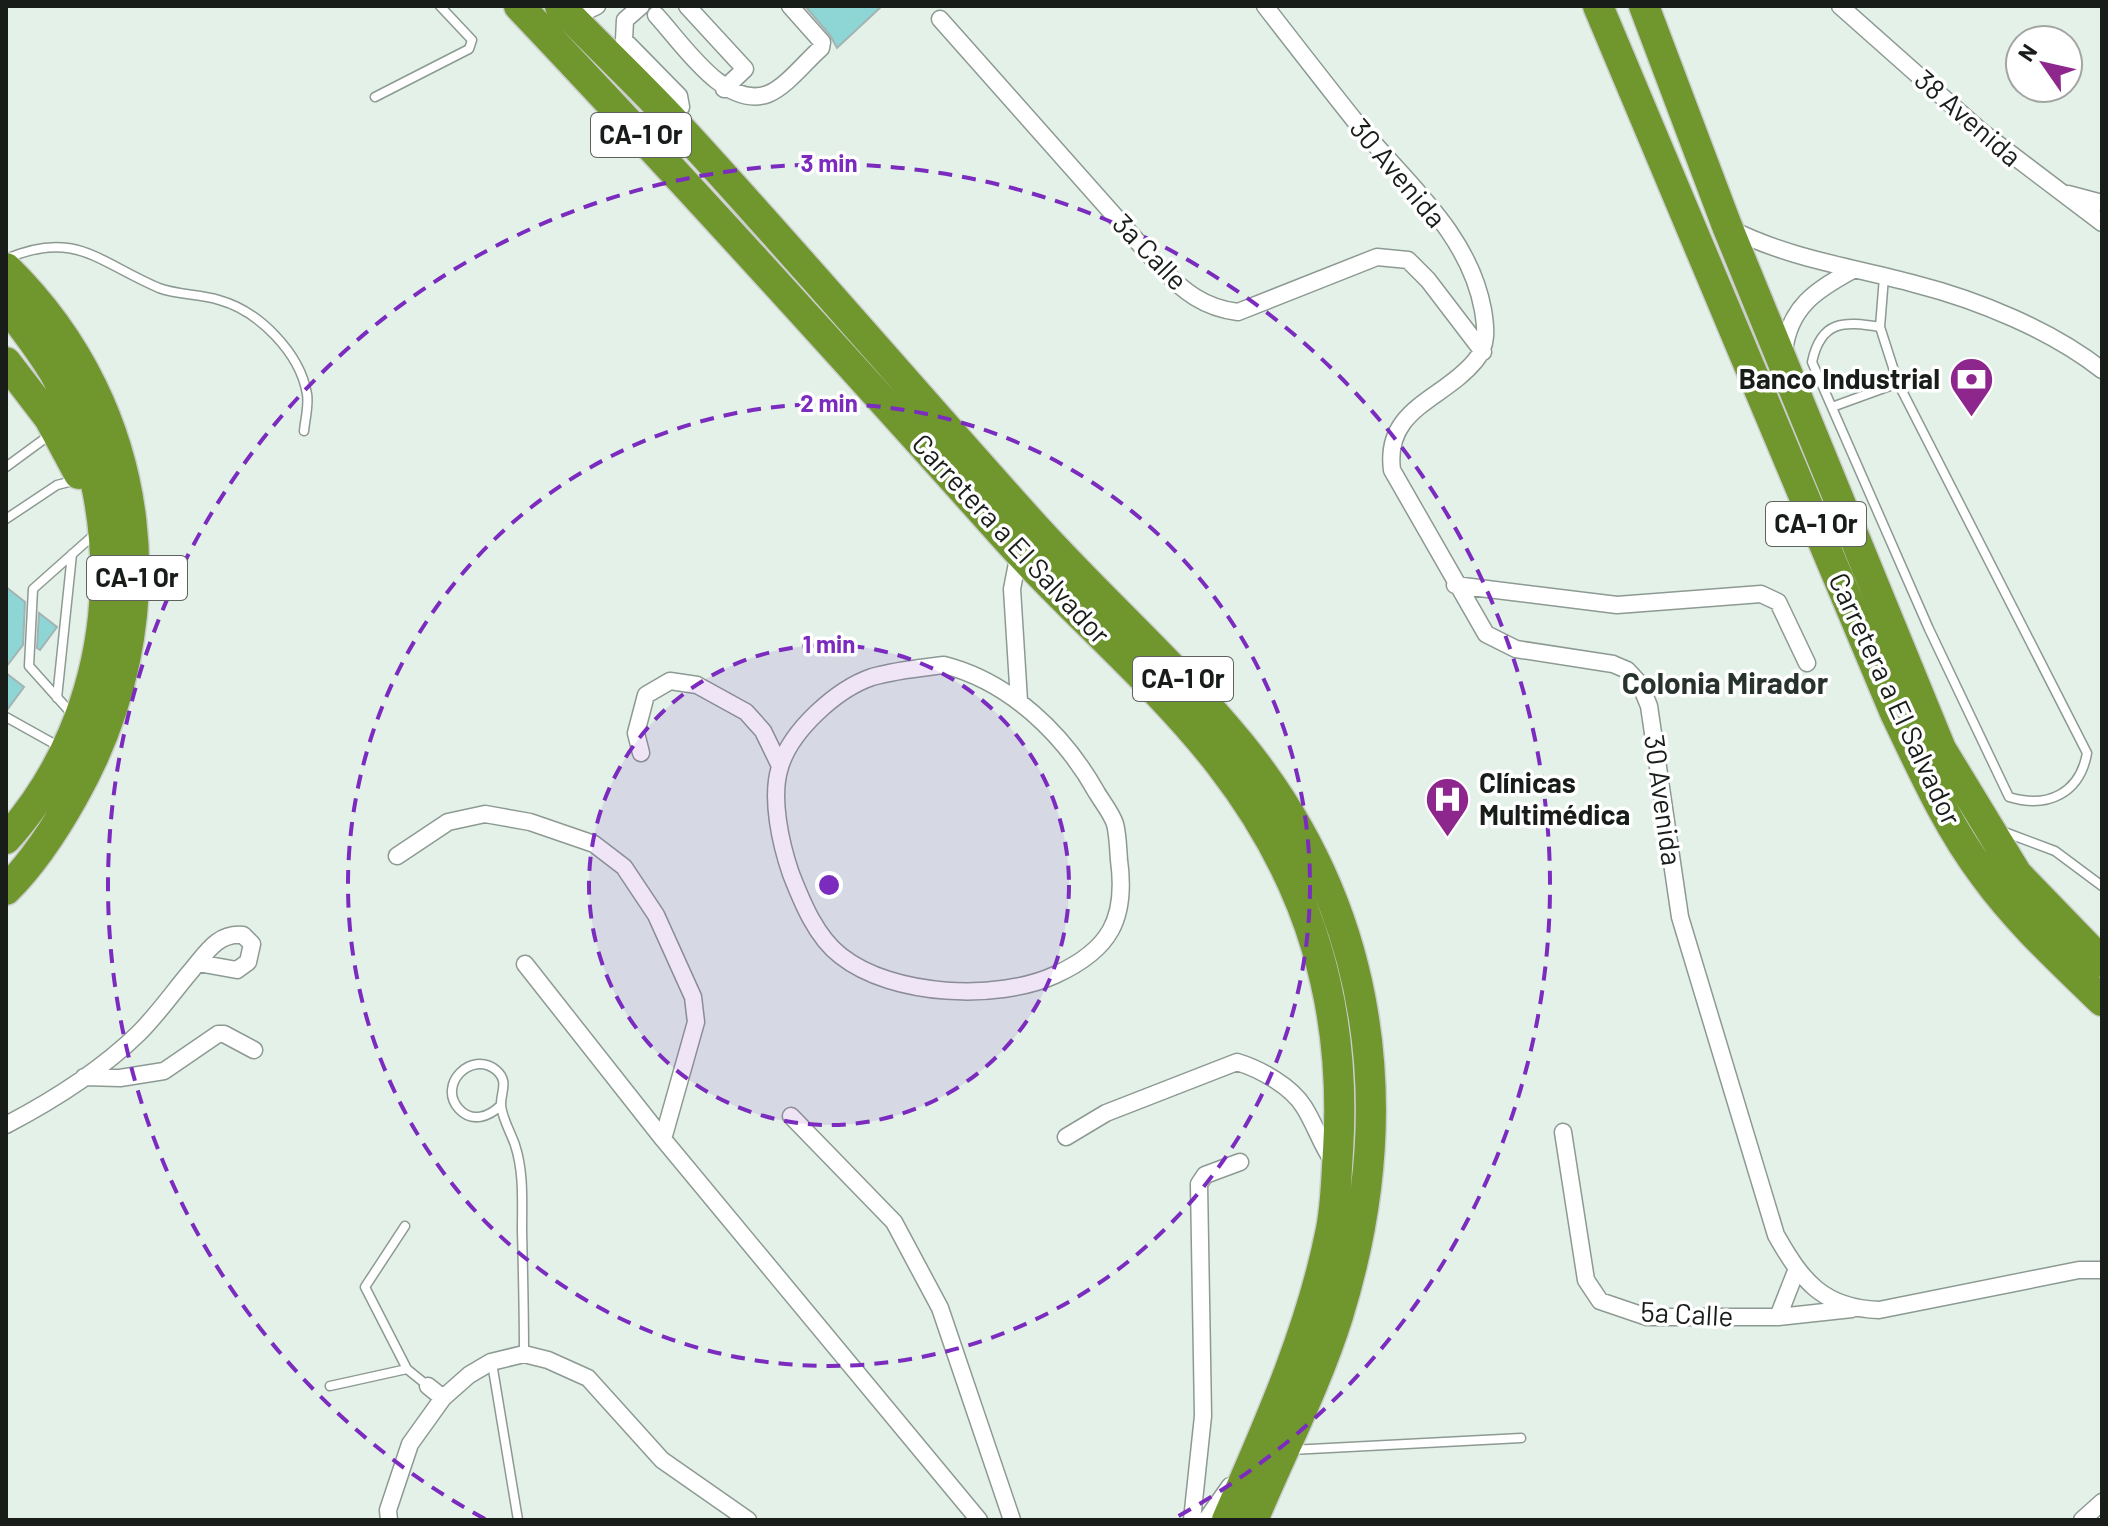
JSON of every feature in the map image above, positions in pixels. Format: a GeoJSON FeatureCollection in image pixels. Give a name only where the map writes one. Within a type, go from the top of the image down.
{"type":"FeatureCollection","features":[{"type":"Feature","properties":{"kind":"highway","name":"Carretera a El Salvador"},"geometry":{"type":"LineString","coordinates":[[519,6],[763,265],[1019,553],[1189,728],[1219,763],[1267,832],[1307,915],[1330,995],[1326,1120],[1337,1167],[1331,1230],[1254,1520]]}},
{"type":"Feature","properties":{"kind":"highway","name":"Carretera a El Salvador"},"geometry":{"type":"LineString","coordinates":[[1598,6],[1895,713],[1928,782],[1984,875],[2046,947],[2102,1001]]}},
{"type":"Feature","properties":{"kind":"highway"},"geometry":{"type":"LineString","coordinates":[[1629,6],[1650,62],[1672,78]]}},
{"type":"Feature","properties":{"kind":"highway","name":"Carretera a El Salvador"},"geometry":{"type":"LineString","coordinates":[[1644,6],[1727,226],[1941,749],[1985,826],[2017,874],[2102,962]]}},
{"type":"Feature","properties":{"kind":"highway","name":"Carretera a El Salvador"},"geometry":{"type":"LineString","coordinates":[[576,10],[614,41],[671,118],[1036,529],[1205,703],[1249,756],[1292,817],[1336,902],[1360,988],[1371,1096],[1365,1192],[1355,1255],[1337,1320],[1272,1446],[1227,1520]]}},
{"type":"Feature","properties":{"kind":"highway","name":"CA-1 Or"},"geometry":{"type":"LineString","coordinates":[[6,268],[35,300],[65,343],[111,428],[128,496],[137,576],[131,641],[119,691],[101,743],[57,827],[6,890]]}},
{"type":"Feature","properties":{"kind":"highway","name":"CA-1 Or"},"geometry":{"type":"LineString","coordinates":[[6,305],[55,374],[86,450],[103,523],[107,584],[98,656],[79,721],[65,751],[6,839]]}},
{"type":"Feature","properties":{"kind":"highway"},"geometry":{"type":"LineString","coordinates":[[6,333],[55,374]]}},
{"type":"Feature","properties":{"kind":"highway"},"geometry":{"type":"LineString","coordinates":[[6,362],[56,431],[103,523]]}},
{"type":"Feature","properties":{"kind":"street"},"geometry":{"type":"LineString","coordinates":[[614,41],[625,20],[641,6]]}},
{"type":"Feature","properties":{"kind":"street"},"geometry":{"type":"LineString","coordinates":[[687,6],[745,69],[724,89]]}},
{"type":"Feature","properties":{"kind":"street"},"geometry":{"type":"LineString","coordinates":[[656,9],[724,89],[750,97],[770,93],[821,48],[822,42],[790,6]]}},
{"type":"Feature","properties":{"kind":"street","name":"30 Avenida"},"geometry":{"type":"LineString","coordinates":[[1265,6],[1365,133],[1430,202],[1476,276],[1486,329],[1483,352],[1469,369],[1409,415],[1394,433],[1390,447],[1392,470],[1455,585],[1486,634],[1503,644],[1613,664],[1627,670],[1640,684],[1653,732],[1680,917],[1776,1235],[1796,1271],[1812,1287],[1854,1309]]}},
{"type":"Feature","properties":{"kind":"street","name":"38 Avenida"},"geometry":{"type":"LineString","coordinates":[[1840,6],[1982,132],[2102,223]]}},
{"type":"Feature","properties":{"kind":"street","name":"3a Calle"},"geometry":{"type":"LineString","coordinates":[[940,19],[1160,267],[1199,301],[1216,309],[1238,312],[1377,257],[1408,260],[1428,280],[1483,352]]}},
{"type":"Feature","properties":{"kind":"street"},"geometry":{"type":"LineString","coordinates":[[2062,193],[2102,203]]}},
{"type":"Feature","properties":{"kind":"street"},"geometry":{"type":"LineString","coordinates":[[1727,226],[1765,246],[1915,284],[2015,321],[2102,370]]}},
{"type":"Feature","properties":{"kind":"street"},"geometry":{"type":"LineString","coordinates":[[1782,363],[1786,332],[1795,313],[1820,288],[1853,270]]}},
{"type":"Feature","properties":{"kind":"street"},"geometry":{"type":"LineString","coordinates":[[1019,553],[1012,589],[1019,701]]}},
{"type":"Feature","properties":{"kind":"street"},"geometry":{"type":"LineString","coordinates":[[1455,585],[1617,605],[1761,594],[1778,602],[1807,663]]}},
{"type":"Feature","properties":{"kind":"street"},"geometry":{"type":"LineString","coordinates":[[944,665],[971,672],[1019,701],[1064,744],[1085,771],[1115,824],[1123,890],[1119,913],[1108,938],[1087,957],[1034,984],[936,991],[873,972],[841,956],[802,903],[785,856],[777,796],[780,766],[808,721],[835,695],[871,678],[906,669],[944,665]]}},
{"type":"Feature","properties":{"kind":"street"},"geometry":{"type":"LineString","coordinates":[[641,753],[636,733],[646,695],[670,681],[697,685],[746,712],[763,731],[780,766]]}},
{"type":"Feature","properties":{"kind":"street"},"geometry":{"type":"LineString","coordinates":[[397,856],[448,822],[485,814],[530,822],[594,844],[624,867],[656,915],[693,997],[696,1022],[663,1139]]}},
{"type":"Feature","properties":{"kind":"street"},"geometry":{"type":"LineString","coordinates":[[6,1125],[84,1077],[139,1033],[198,963]]}},
{"type":"Feature","properties":{"kind":"street"},"geometry":{"type":"LineString","coordinates":[[525,964],[663,1139],[979,1520]]}},
{"type":"Feature","properties":{"kind":"street"},"geometry":{"type":"LineString","coordinates":[[84,1077],[120,1078],[164,1071],[218,1034],[224,1034],[254,1050]]}},
{"type":"Feature","properties":{"kind":"street"},"geometry":{"type":"LineString","coordinates":[[1066,1137],[1106,1113],[1237,1062],[1259,1068],[1326,1120]]}},
{"type":"Feature","properties":{"kind":"street"},"geometry":{"type":"LineString","coordinates":[[791,1116],[894,1222],[940,1308],[1012,1520]]}},
{"type":"Feature","properties":{"kind":"street","name":"5a Calle"},"geometry":{"type":"LineString","coordinates":[[1563,1132],[1586,1280],[1600,1301],[1647,1317],[1778,1317],[1854,1309]]}},
{"type":"Feature","properties":{"kind":"street"},"geometry":{"type":"LineString","coordinates":[[1192,1520],[1203,1416],[1199,1184],[1205,1175],[1240,1162]]}},
{"type":"Feature","properties":{"kind":"street"},"geometry":{"type":"LineString","coordinates":[[1854,1309],[1879,1310],[2079,1270],[2102,1270]]}},
{"type":"Feature","properties":{"kind":"street"},"geometry":{"type":"LineString","coordinates":[[1778,1317],[1796,1271]]}},
{"type":"Feature","properties":{"kind":"street"},"geometry":{"type":"LineString","coordinates":[[389,1520],[388,1510],[410,1444],[443,1398],[469,1375],[491,1362],[524,1354],[548,1360],[588,1378],[662,1460],[748,1520]]}},
{"type":"Feature","properties":{"kind":"street"},"geometry":{"type":"LineString","coordinates":[[428,1386],[443,1398]]}},
{"type":"Feature","properties":{"kind":"street"},"geometry":{"type":"LineString","coordinates":[[1206,1520],[1272,1446]]}},
{"type":"Feature","properties":{"kind":"street"},"geometry":{"type":"LineString","coordinates":[[2082,1520],[2102,1502]]}},
{"type":"Feature","properties":{"kind":"lane"},"geometry":{"type":"LineString","coordinates":[[375,97],[469,49],[472,40],[440,6]]}},
{"type":"Feature","properties":{"kind":"lane"},"geometry":{"type":"LineString","coordinates":[[6,259],[37,245],[80,250],[168,291],[222,300],[261,322],[292,356],[307,395],[304,431]]}},
{"type":"Feature","properties":{"kind":"lane"},"geometry":{"type":"LineString","coordinates":[[1880,327],[1851,323],[1830,329],[1816,342],[1812,362],[1929,629],[2009,797],[2029,803],[2060,795],[2083,775],[2087,753],[1898,383],[1880,327],[1884,277]]}},
{"type":"Feature","properties":{"kind":"lane"},"geometry":{"type":"LineString","coordinates":[[1832,407],[1898,383]]}},
{"type":"Feature","properties":{"kind":"lane"},"geometry":{"type":"LineString","coordinates":[[6,467],[56,431]]}},
{"type":"Feature","properties":{"kind":"lane"},"geometry":{"type":"LineString","coordinates":[[6,519],[57,485],[82,478]]}},
{"type":"Feature","properties":{"kind":"lane"},"geometry":{"type":"LineString","coordinates":[[79,721],[29,666],[33,589],[103,523]]}},
{"type":"Feature","properties":{"kind":"lane"},"geometry":{"type":"LineString","coordinates":[[57,698],[72,553]]}},
{"type":"Feature","properties":{"kind":"lane"},"geometry":{"type":"LineString","coordinates":[[6,717],[65,751]]}},
{"type":"Feature","properties":{"kind":"lane"},"geometry":{"type":"LineString","coordinates":[[1985,826],[2017,834],[2055,851],[2102,886]]}},
{"type":"Feature","properties":{"kind":"lane"},"geometry":{"type":"LineString","coordinates":[[501,1105],[492,1114],[480,1118],[467,1115],[457,1107],[452,1096],[453,1083],[460,1072],[470,1065],[483,1064],[495,1070],[503,1080],[505,1092],[501,1105],[521,1162],[524,1354]]}},
{"type":"Feature","properties":{"kind":"lane"},"geometry":{"type":"LineString","coordinates":[[405,1226],[365,1287],[407,1369],[428,1386]]}},
{"type":"Feature","properties":{"kind":"lane"},"geometry":{"type":"LineString","coordinates":[[491,1362],[518,1520]]}},
{"type":"Feature","properties":{"kind":"lane"},"geometry":{"type":"LineString","coordinates":[[330,1386],[407,1369]]}},
{"type":"Feature","properties":{"kind":"lane"},"geometry":{"type":"LineString","coordinates":[[1272,1446],[1521,1438]]}},
{"type":"Feature","properties":{"kind":"building"},"geometry":{"type":"Polygon","coordinates":[[[805,6],[882,6],[837,48],[805,6]]]}},
{"type":"Feature","properties":{"kind":"building"},"geometry":{"type":"Polygon","coordinates":[[[6,587],[25,602],[23,645],[6,667],[6,587]]]}},
{"type":"Feature","properties":{"kind":"building"},"geometry":{"type":"Polygon","coordinates":[[[39,613],[57,627],[40,650],[37,648],[39,613]]]}},
{"type":"Feature","properties":{"kind":"building"},"geometry":{"type":"Polygon","coordinates":[[[6,673],[24,687],[7,710],[6,710],[6,673]]]}},
{"type":"Feature","properties":{"kind":"place","name":"Banco Industrial"},"geometry":{"type":"Point","coordinates":[1971,418]}},
{"type":"Feature","properties":{"kind":"place","name":"Clínicas Multimédica"},"geometry":{"type":"Point","coordinates":[1448,838]}},
{"type":"Feature","properties":{"kind":"district","name":"Colonia Mirador"},"geometry":{"type":"Point","coordinates":[1725,684]}}]}
